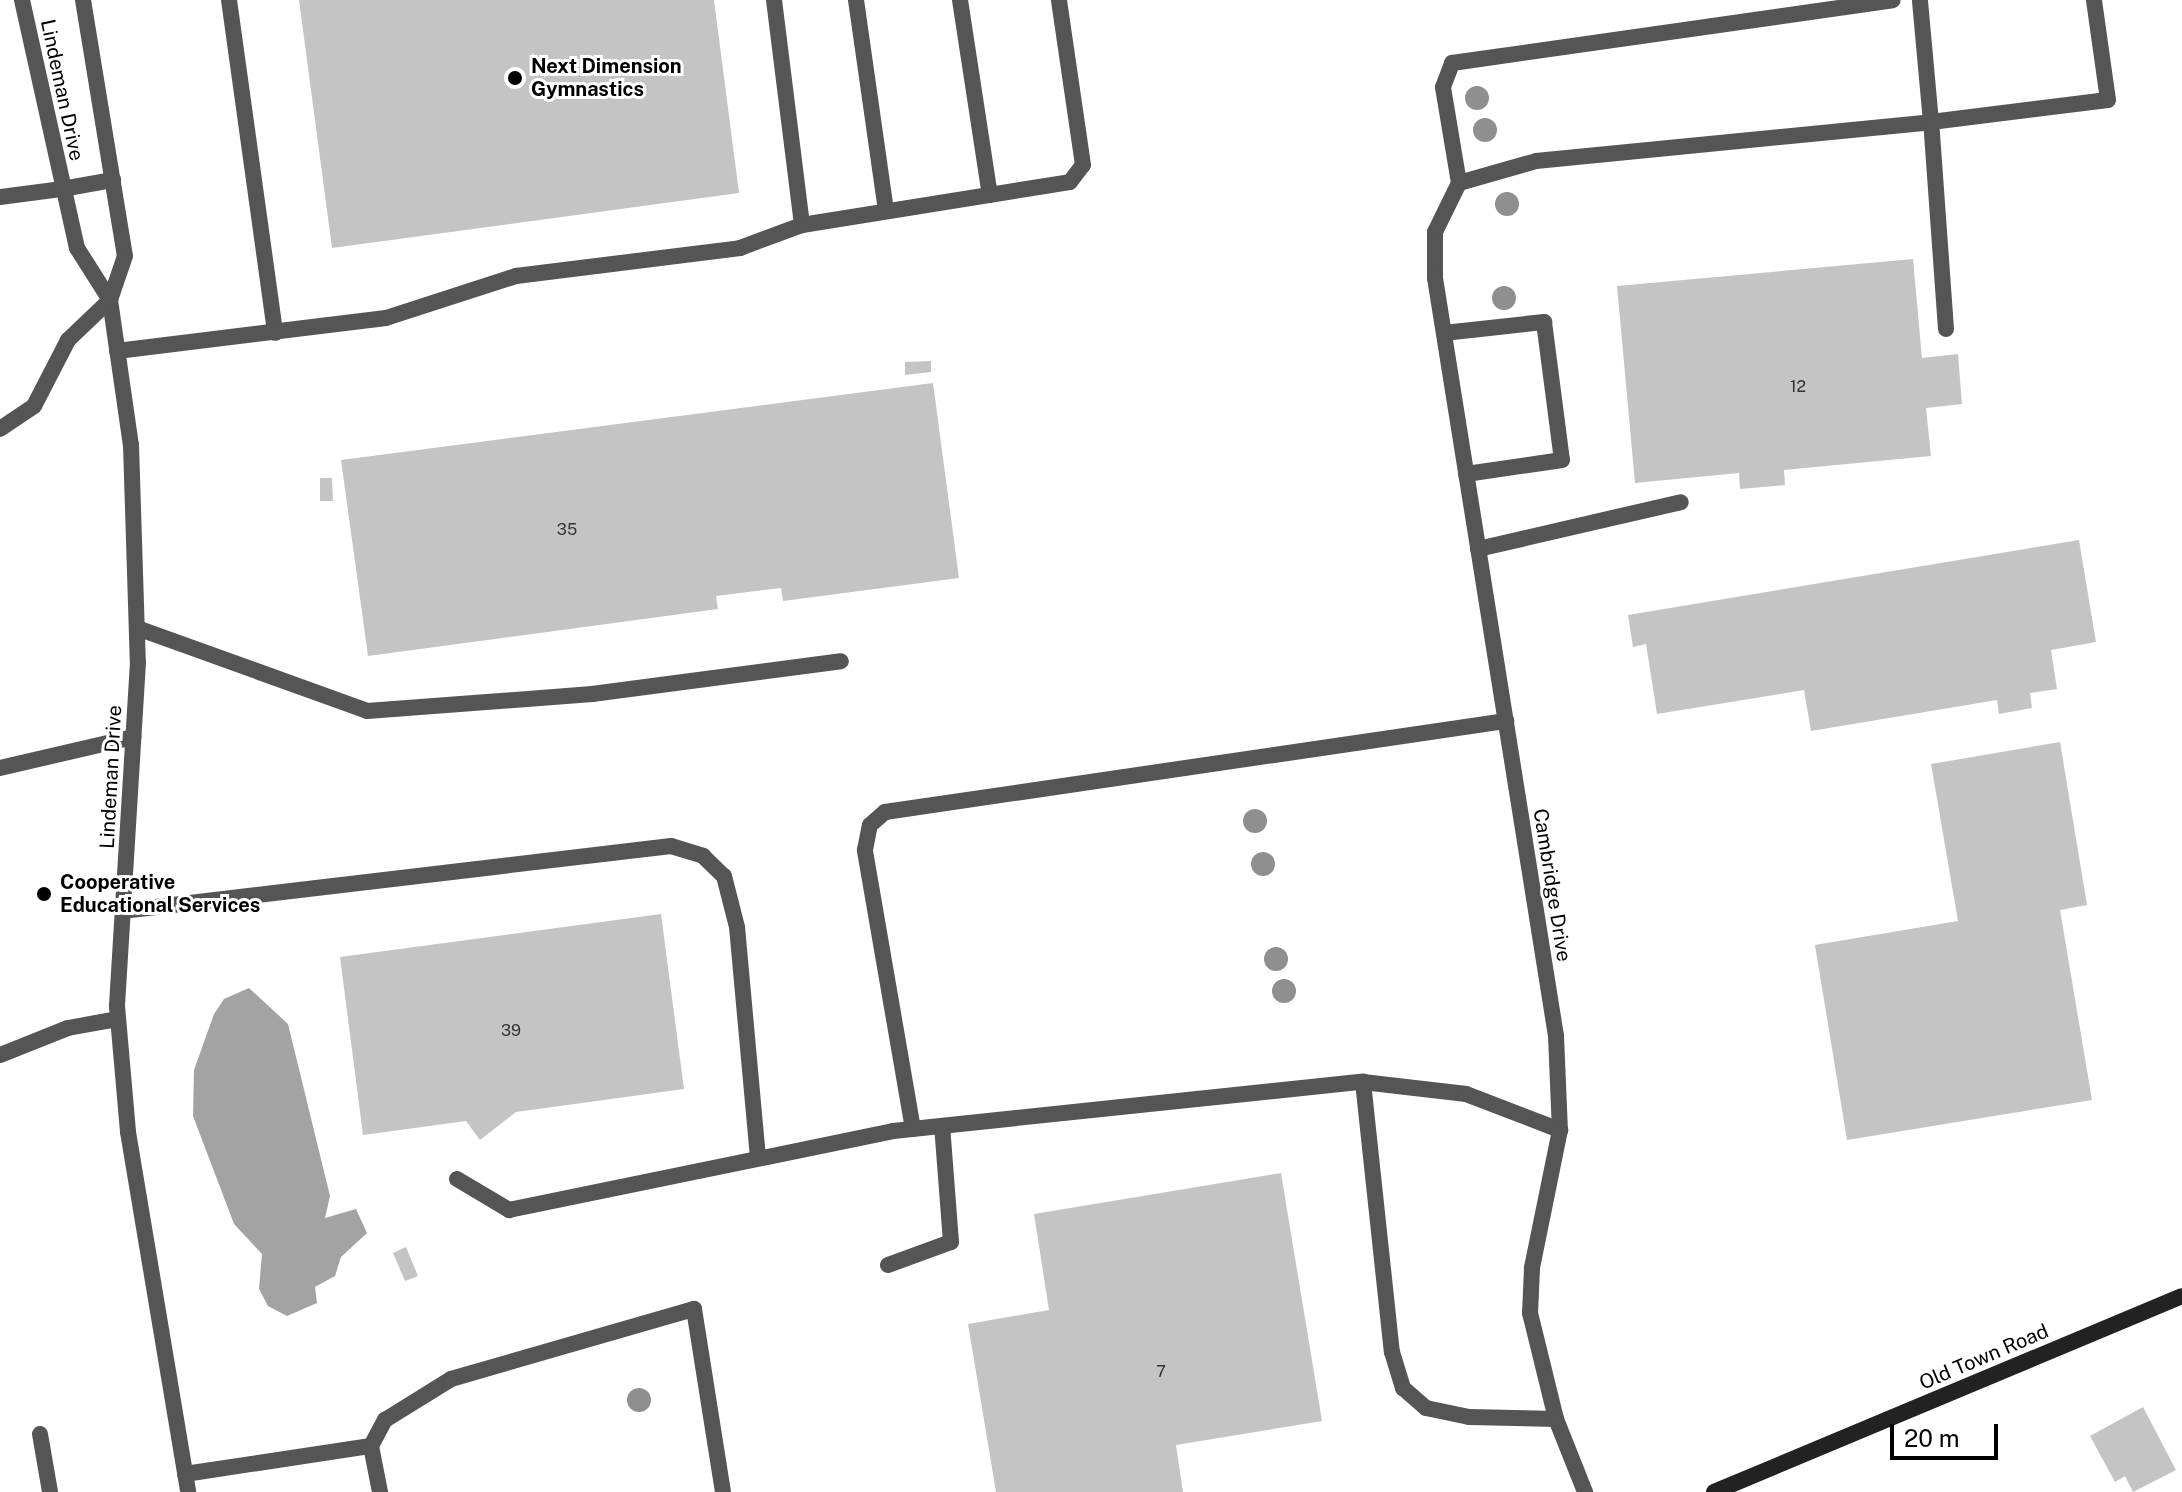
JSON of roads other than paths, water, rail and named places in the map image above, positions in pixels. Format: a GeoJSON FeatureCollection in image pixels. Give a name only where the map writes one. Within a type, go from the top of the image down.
{"type":"FeatureCollection","features":[{"type":"Feature","properties":{"kind":"main road","name":"Old Town Road"},"geometry":{"type":"LineString","coordinates":[[1714,1492],[2182,1296]]}},
{"type":"Feature","properties":{"kind":"street","name":"Lindeman Drive"},"geometry":{"type":"LineString","coordinates":[[22,0],[77,248],[110,300],[131,445],[137,628],[118,1019],[128,1132],[188,1492]]}},
{"type":"Feature","properties":{"kind":"street","name":"Lindeman Drive"},"geometry":{"type":"LineString","coordinates":[[83,0],[125,256],[110,300]]}},
{"type":"Feature","properties":{"kind":"street"},"geometry":{"type":"LineString","coordinates":[[229,0],[275,333]]}},
{"type":"Feature","properties":{"kind":"street"},"geometry":{"type":"LineString","coordinates":[[774,0],[802,225]]}},
{"type":"Feature","properties":{"kind":"street"},"geometry":{"type":"LineString","coordinates":[[856,0],[886,211]]}},
{"type":"Feature","properties":{"kind":"street"},"geometry":{"type":"LineString","coordinates":[[960,0],[990,195]]}},
{"type":"Feature","properties":{"kind":"street"},"geometry":{"type":"LineString","coordinates":[[117,351],[386,318],[516,276],[740,248],[802,225],[1070,182],[1083,165],[1059,0]]}},
{"type":"Feature","properties":{"kind":"street"},"geometry":{"type":"LineString","coordinates":[[1893,0],[1452,63],[1443,87],[1459,183],[1536,161],[1931,122],[2108,100],[2094,0]]}},
{"type":"Feature","properties":{"kind":"street"},"geometry":{"type":"LineString","coordinates":[[1920,0],[1946,329]]}},
{"type":"Feature","properties":{"kind":"street","name":"Lindeman Drive"},"geometry":{"type":"LineString","coordinates":[[62,189],[113,180]]}},
{"type":"Feature","properties":{"kind":"street","name":"Cambridge Drive"},"geometry":{"type":"LineString","coordinates":[[1459,183],[1435,232],[1435,278],[1556,1036],[1560,1130],[1532,1268],[1530,1313],[1556,1419],[1585,1492]]}},
{"type":"Feature","properties":{"kind":"street"},"geometry":{"type":"LineString","coordinates":[[0,197],[62,189]]}},
{"type":"Feature","properties":{"kind":"street"},"geometry":{"type":"LineString","coordinates":[[0,429],[34,406],[68,340],[110,300]]}},
{"type":"Feature","properties":{"kind":"street"},"geometry":{"type":"LineString","coordinates":[[1444,333],[1544,322],[1562,460],[1466,474]]}},
{"type":"Feature","properties":{"kind":"street"},"geometry":{"type":"LineString","coordinates":[[1478,549],[1681,502]]}},
{"type":"Feature","properties":{"kind":"street"},"geometry":{"type":"LineString","coordinates":[[137,628],[367,711],[592,694],[841,661]]}},
{"type":"Feature","properties":{"kind":"street"},"geometry":{"type":"LineString","coordinates":[[913,1129],[865,850],[870,825],[885,812],[1506,721]]}},
{"type":"Feature","properties":{"kind":"street"},"geometry":{"type":"LineString","coordinates":[[0,768],[133,737]]}},
{"type":"Feature","properties":{"kind":"street"},"geometry":{"type":"LineString","coordinates":[[122,911],[671,846],[703,856],[724,876],[737,927],[758,1156]]}},
{"type":"Feature","properties":{"kind":"street"},"geometry":{"type":"LineString","coordinates":[[0,1055],[68,1028],[118,1019]]}},
{"type":"Feature","properties":{"kind":"street"},"geometry":{"type":"LineString","coordinates":[[457,1179],[509,1210],[758,1156],[913,1129],[1363,1082],[1466,1094],[1560,1130]]}},
{"type":"Feature","properties":{"kind":"street"},"geometry":{"type":"LineString","coordinates":[[1363,1082],[1392,1352],[1403,1388],[1426,1408],[1469,1417],[1556,1419]]}},
{"type":"Feature","properties":{"kind":"street"},"geometry":{"type":"LineString","coordinates":[[888,1265],[951,1242],[942,1126]]}},
{"type":"Feature","properties":{"kind":"street"},"geometry":{"type":"LineString","coordinates":[[380,1492],[371,1446],[385,1420],[451,1379],[694,1309],[723,1492]]}},
{"type":"Feature","properties":{"kind":"street"},"geometry":{"type":"LineString","coordinates":[[40,1434],[50,1492]]}},
{"type":"Feature","properties":{"kind":"street"},"geometry":{"type":"LineString","coordinates":[[185,1474],[371,1446]]}},
{"type":"Feature","properties":{"kind":"place","name":"Next Dimension Gymnastics"},"geometry":{"type":"Point","coordinates":[515,78]}},
{"type":"Feature","properties":{"kind":"place","name":"Cooperative Educational Services"},"geometry":{"type":"Point","coordinates":[44,894]}}]}
